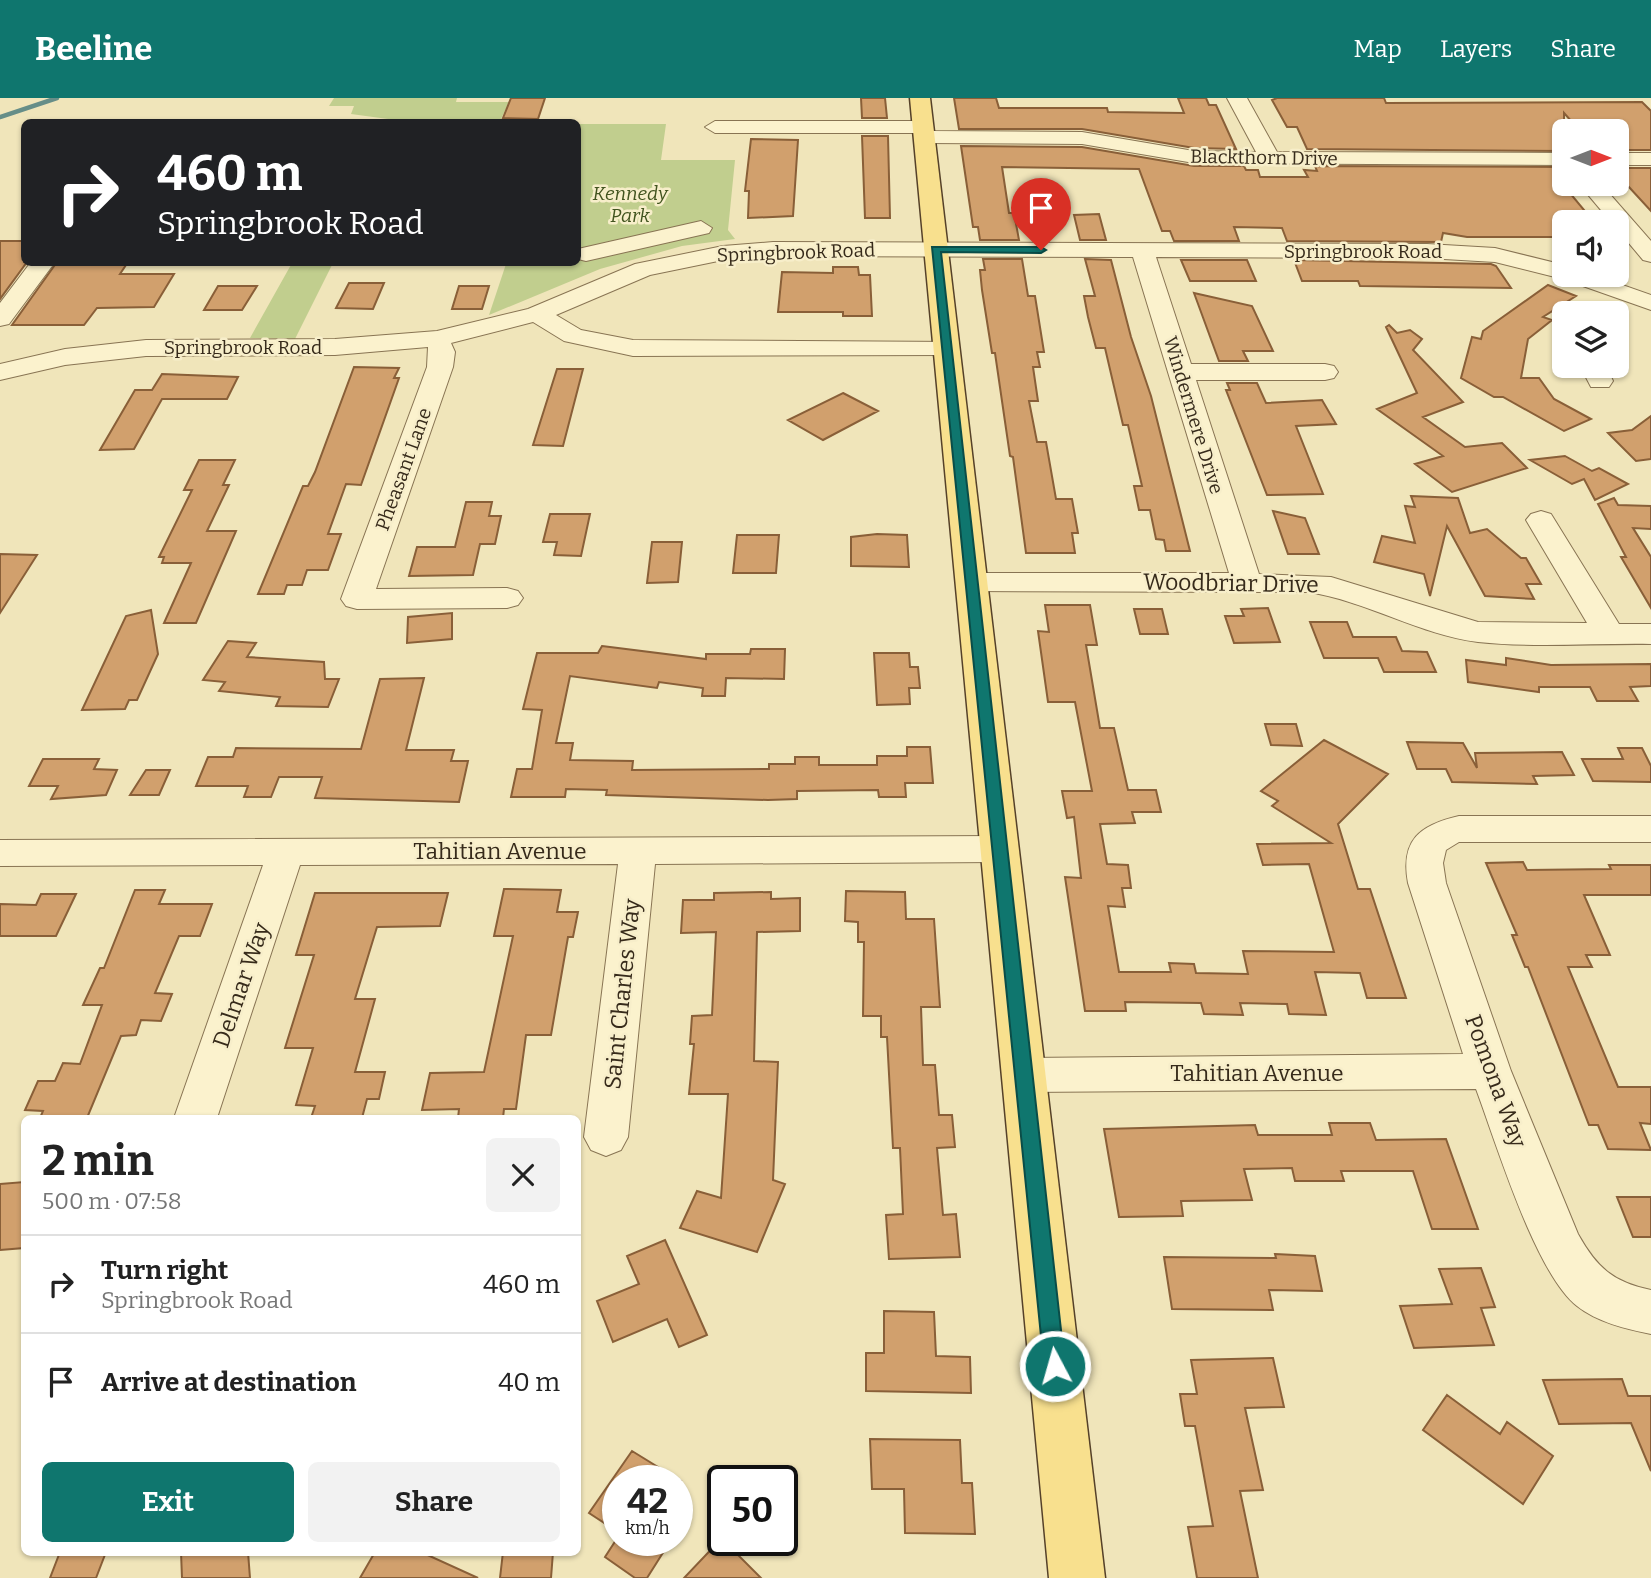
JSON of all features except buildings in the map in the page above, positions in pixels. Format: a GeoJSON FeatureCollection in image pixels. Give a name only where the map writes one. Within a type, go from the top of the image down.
{"type":"FeatureCollection","features":[{"type":"Feature","properties":{"kind":"main road"},"geometry":{"type":"LineString","coordinates":[[920,98],[1077,1578]]}},
{"type":"Feature","properties":{"kind":"street"},"geometry":{"type":"LineString","coordinates":[[1237,98],[1270,158]]}},
{"type":"Feature","properties":{"kind":"street","name":"Blackthorn Drive"},"geometry":{"type":"LineString","coordinates":[[715,127],[1082,138],[1134,144],[1194,157],[1552,159]]}},
{"type":"Feature","properties":{"kind":"street"},"geometry":{"type":"LineString","coordinates":[[1629,159],[1651,159]]}},
{"type":"Feature","properties":{"kind":"street"},"geometry":{"type":"LineString","coordinates":[[1600,196],[1651,255]]}},
{"type":"Feature","properties":{"kind":"street"},"geometry":{"type":"LineString","coordinates":[[586,254],[701,228]]}},
{"type":"Feature","properties":{"kind":"street"},"geometry":{"type":"LineString","coordinates":[[663,237],[685,260]]}},
{"type":"Feature","properties":{"kind":"street","name":"Springbrook Road"},"geometry":{"type":"LineString","coordinates":[[8,370],[65,357],[146,348],[335,347],[437,339],[537,314],[605,283],[685,260],[773,249],[1462,252],[1529,262],[1552,269]]}},
{"type":"Feature","properties":{"kind":"street","name":"Windermere Drive"},"geometry":{"type":"LineString","coordinates":[[1142,250],[1246,580]]}},
{"type":"Feature","properties":{"kind":"street"},"geometry":{"type":"LineString","coordinates":[[0,279],[37,271]]}},
{"type":"Feature","properties":{"kind":"street"},"geometry":{"type":"LineString","coordinates":[[0,319],[37,271]]}},
{"type":"Feature","properties":{"kind":"street"},"geometry":{"type":"LineString","coordinates":[[1606,287],[1640,299],[1651,277]]}},
{"type":"Feature","properties":{"kind":"street"},"geometry":{"type":"LineString","coordinates":[[537,314],[573,336],[601,344],[633,348],[946,347]]}},
{"type":"Feature","properties":{"kind":"street","name":"Pheasant Lane"},"geometry":{"type":"LineString","coordinates":[[437,339],[442,352],[440,367],[357,599],[507,598]]}},
{"type":"Feature","properties":{"kind":"street"},"geometry":{"type":"LineString","coordinates":[[0,344],[8,370]]}},
{"type":"Feature","properties":{"kind":"street"},"geometry":{"type":"LineString","coordinates":[[1181,372],[1325,372]]}},
{"type":"Feature","properties":{"kind":"street"},"geometry":{"type":"LineString","coordinates":[[1541,520],[1609,634]]}},
{"type":"Feature","properties":{"kind":"street","name":"Woodbriar Drive"},"geometry":{"type":"LineString","coordinates":[[971,582],[1246,580],[1336,586],[1385,600],[1454,628],[1478,632],[1651,634]]}},
{"type":"Feature","properties":{"kind":"street","name":"Pomona Way"},"geometry":{"type":"LineString","coordinates":[[1651,829],[1459,829],[1435,837],[1427,845],[1423,866],[1490,1072],[1559,1244],[1571,1267],[1593,1293],[1605,1300],[1651,1312]]}},
{"type":"Feature","properties":{"kind":"street","name":"Tahitian Avenue"},"geometry":{"type":"LineString","coordinates":[[0,853],[999,849]]}},
{"type":"Feature","properties":{"kind":"street","name":"Saint Charles Way"},"geometry":{"type":"LineString","coordinates":[[606,1137],[638,851]]}},
{"type":"Feature","properties":{"kind":"street","name":"Delmar Way"},"geometry":{"type":"LineString","coordinates":[[197,1115],[286,852]]}},
{"type":"Feature","properties":{"kind":"street","name":"Tahitian Avenue"},"geometry":{"type":"LineString","coordinates":[[1024,1075],[1490,1072]]}},
{"type":"Feature","properties":{"kind":"green space"},"geometry":{"type":"Polygon","coordinates":[[[334,98],[457,98],[456,102],[509,102],[501,119],[388,119],[351,114],[354,106],[329,106],[334,98]]]}},
{"type":"Feature","properties":{"kind":"green space","name":"Kennedy Park"},"geometry":{"type":"Polygon","coordinates":[[[581,124],[666,124],[661,160],[735,160],[728,230],[735,239],[682,246],[600,269],[489,315],[505,266],[581,266],[581,124]]]}},
{"type":"Feature","properties":{"kind":"green space","name":"Kennedy Park"},"geometry":{"type":"Polygon","coordinates":[[[290,266],[332,266],[295,339],[250,338],[290,266]]]}},
{"type":"Feature","properties":{"kind":"waterway"},"geometry":{"type":"LineString","coordinates":[[0,117],[57,98]]}},
{"type":"Feature","properties":{"kind":"route"},"geometry":{"type":"LineString","coordinates":[[1041,250],[936,249],[1055,1366]]}}]}
